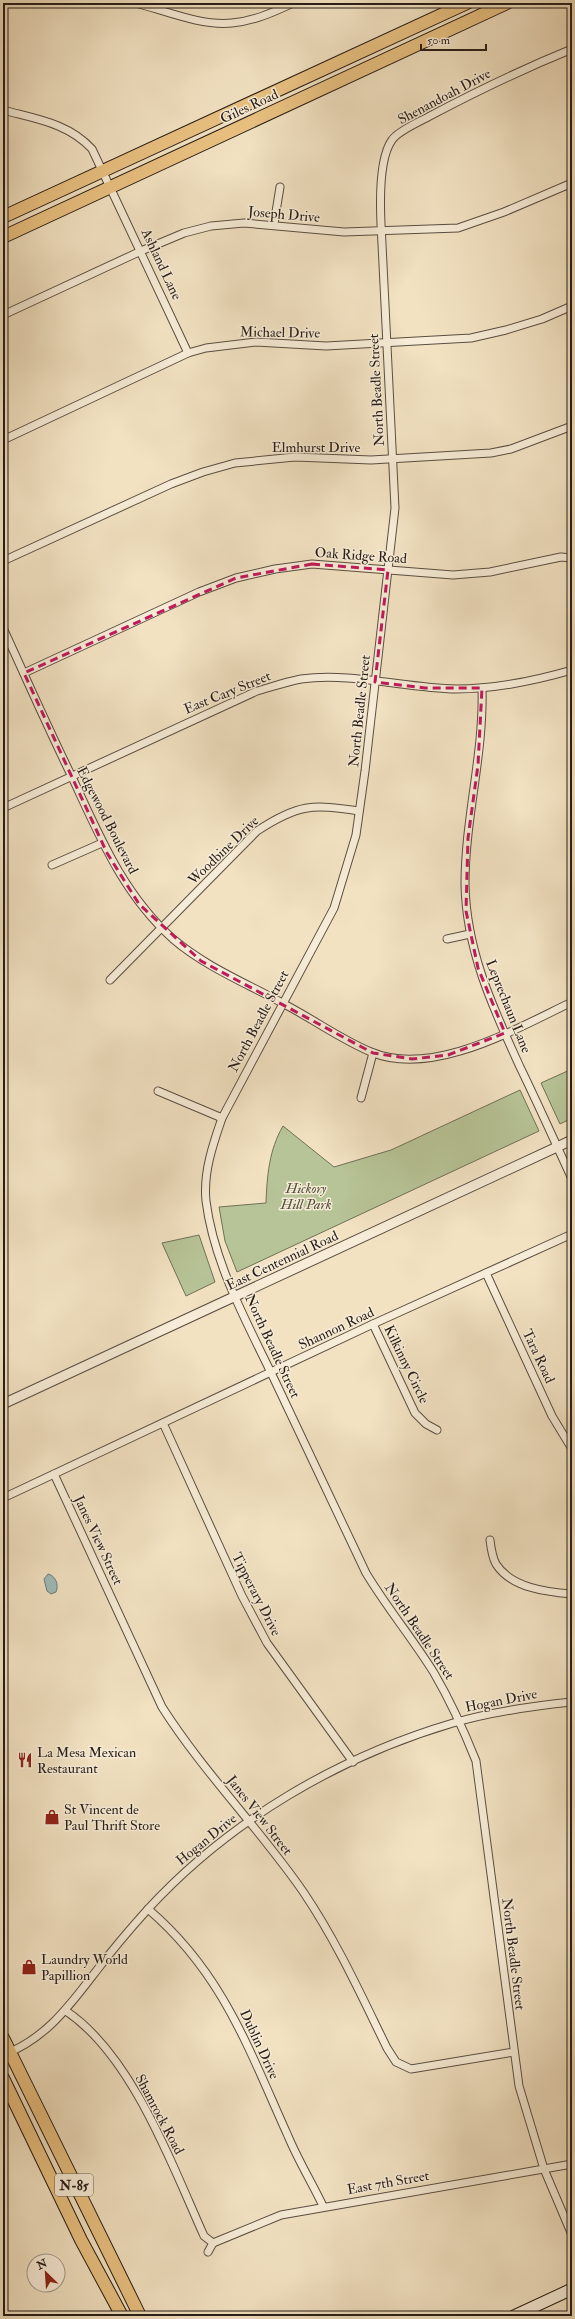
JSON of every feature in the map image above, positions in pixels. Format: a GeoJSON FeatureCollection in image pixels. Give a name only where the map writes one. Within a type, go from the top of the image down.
{"type":"FeatureCollection","features":[{"type":"Feature","properties":{"kind":"main road","name":"Giles Road"},"geometry":{"type":"LineString","coordinates":[[3,217],[467,3]]}},
{"type":"Feature","properties":{"kind":"main road","name":"Giles Road"},"geometry":{"type":"LineString","coordinates":[[3,237],[507,3]]}},
{"type":"Feature","properties":{"kind":"main road","name":"N-85"},"geometry":{"type":"LineString","coordinates":[[3,2038],[6,2054],[140,2316]]}},
{"type":"Feature","properties":{"kind":"main road","name":"N-85"},"geometry":{"type":"LineString","coordinates":[[3,2078],[81,2240],[122,2316]]}},
{"type":"Feature","properties":{"kind":"main road"},"geometry":{"type":"LineString","coordinates":[[514,2316],[572,2289]]}},
{"type":"Feature","properties":{"kind":"street"},"geometry":{"type":"LineString","coordinates":[[136,3],[188,17],[231,23],[256,18],[293,3]]}},
{"type":"Feature","properties":{"kind":"street","name":"Shenandoah Drive"},"geometry":{"type":"LineString","coordinates":[[381,231],[381,184],[384,163],[392,139],[413,125],[455,102],[572,49]]}},
{"type":"Feature","properties":{"kind":"street","name":"Ashland Lane"},"geometry":{"type":"LineString","coordinates":[[3,110],[59,125],[80,136],[92,149],[188,353]]}},
{"type":"Feature","properties":{"kind":"street","name":"Joseph Drive"},"geometry":{"type":"LineString","coordinates":[[3,315],[141,251],[184,233],[211,226],[244,223],[274,224],[328,232],[458,228],[504,212],[572,183]]}},
{"type":"Feature","properties":{"kind":"street"},"geometry":{"type":"LineString","coordinates":[[274,224],[280,187]]}},
{"type":"Feature","properties":{"kind":"street","name":"North Beadle Street"},"geometry":{"type":"LineString","coordinates":[[381,231],[395,508],[356,835],[334,908],[222,1118],[209,1163],[206,1200],[211,1232],[236,1297],[366,1573],[382,1601],[433,1672],[460,1721],[476,1761],[482,1799],[500,1959],[519,2086],[544,2169],[572,2235]]}},
{"type":"Feature","properties":{"kind":"street","name":"Michael Drive"},"geometry":{"type":"LineString","coordinates":[[3,440],[188,353],[212,347],[256,342],[326,346],[471,338],[520,326],[572,306]]}},
{"type":"Feature","properties":{"kind":"street","name":"Elmhurst Drive"},"geometry":{"type":"LineString","coordinates":[[3,561],[171,484],[235,463],[295,456],[371,460],[500,452],[572,426]]}},
{"type":"Feature","properties":{"kind":"street","name":"Oak Ridge Road"},"geometry":{"type":"LineString","coordinates":[[24,673],[199,592],[236,578],[275,569],[312,564],[453,574],[483,573],[561,557],[572,558]]}},
{"type":"Feature","properties":{"kind":"street","name":"Edgewood Boulevard"},"geometry":{"type":"LineString","coordinates":[[3,628],[102,843],[139,904],[162,928],[201,960],[373,1053],[412,1059],[442,1056],[467,1050],[572,1002]]}},
{"type":"Feature","properties":{"kind":"street","name":"East Cary Street"},"geometry":{"type":"LineString","coordinates":[[3,808],[257,691],[301,679],[335,678],[425,688],[482,688],[521,683],[572,670]]}},
{"type":"Feature","properties":{"kind":"street","name":"Leprechaun Lane"},"geometry":{"type":"LineString","coordinates":[[482,688],[482,723],[468,838],[465,883],[470,934],[478,968],[505,1033],[572,1179]]}},
{"type":"Feature","properties":{"kind":"street","name":"Woodbine Drive"},"geometry":{"type":"LineString","coordinates":[[110,980],[257,831],[276,819],[302,807],[328,806],[359,811]]}},
{"type":"Feature","properties":{"kind":"street"},"geometry":{"type":"LineString","coordinates":[[52,865],[102,843]]}},
{"type":"Feature","properties":{"kind":"street"},"geometry":{"type":"LineString","coordinates":[[447,939],[470,934]]}},
{"type":"Feature","properties":{"kind":"street"},"geometry":{"type":"LineString","coordinates":[[361,1098],[373,1053]]}},
{"type":"Feature","properties":{"kind":"street"},"geometry":{"type":"LineString","coordinates":[[158,1091],[222,1118]]}},
{"type":"Feature","properties":{"kind":"street","name":"East Centennial Road"},"geometry":{"type":"LineString","coordinates":[[3,1404],[572,1140]]}},
{"type":"Feature","properties":{"kind":"street","name":"Shannon Road"},"geometry":{"type":"LineString","coordinates":[[3,1498],[373,1324],[572,1234]]}},
{"type":"Feature","properties":{"kind":"street","name":"Tara Road"},"geometry":{"type":"LineString","coordinates":[[486,1272],[552,1416],[572,1449]]}},
{"type":"Feature","properties":{"kind":"street","name":"Kilkinny Circle"},"geometry":{"type":"LineString","coordinates":[[373,1324],[415,1413],[426,1424],[437,1430]]}},
{"type":"Feature","properties":{"kind":"street","name":"Tipperary Drive"},"geometry":{"type":"LineString","coordinates":[[163,1423],[242,1596],[267,1643],[353,1762]]}},
{"type":"Feature","properties":{"kind":"street","name":"Janes View Street"},"geometry":{"type":"LineString","coordinates":[[54,1474],[162,1706],[180,1735],[303,1892],[330,1934],[386,2048],[396,2062],[412,2069],[514,2052]]}},
{"type":"Feature","properties":{"kind":"street"},"geometry":{"type":"LineString","coordinates":[[490,1540],[497,1565],[508,1575],[522,1584],[539,1590],[572,1594]]}},
{"type":"Feature","properties":{"kind":"street","name":"Hogan Drive"},"geometry":{"type":"LineString","coordinates":[[6,2054],[44,2031],[66,2011],[112,1951],[148,1909],[175,1881],[248,1822],[295,1792],[353,1762],[389,1746],[460,1721],[524,1707],[572,1702]]}},
{"type":"Feature","properties":{"kind":"street","name":"Dublin Drive"},"geometry":{"type":"LineString","coordinates":[[148,1909],[164,1922],[212,1978],[230,2009],[289,2138],[323,2206]]}},
{"type":"Feature","properties":{"kind":"street","name":"Shamrock Road"},"geometry":{"type":"LineString","coordinates":[[66,2011],[91,2032],[110,2053],[126,2077],[166,2150],[204,2236],[213,2243]]}},
{"type":"Feature","properties":{"kind":"street","name":"East 7th Street"},"geometry":{"type":"LineString","coordinates":[[213,2243],[281,2215],[323,2206],[572,2164]]}},
{"type":"Feature","properties":{"kind":"street"},"geometry":{"type":"LineString","coordinates":[[208,2252],[213,2243]]}},
{"type":"Feature","properties":{"kind":"highlighted area"},"geometry":{"type":"Polygon","coordinates":[[[312,564],[388,570],[375,682],[425,688],[482,688],[478,765],[468,838],[466,911],[478,968],[505,1033],[448,1055],[412,1059],[373,1053],[201,961],[139,904],[107,853],[24,673],[236,578],[312,564]]]}},
{"type":"Feature","properties":{"kind":"green space"},"geometry":{"type":"Polygon","coordinates":[[[572,1069],[572,1118],[560,1124],[541,1083],[572,1069]]]}},
{"type":"Feature","properties":{"kind":"green space","name":"Hickory Hill Park"},"geometry":{"type":"Polygon","coordinates":[[[520,1090],[539,1131],[237,1272],[225,1241],[219,1207],[266,1203],[270,1163],[278,1135],[283,1126],[334,1167],[391,1150],[520,1090]]]}},
{"type":"Feature","properties":{"kind":"green space"},"geometry":{"type":"Polygon","coordinates":[[[199,1235],[215,1282],[186,1296],[162,1243],[199,1235]]]}},
{"type":"Feature","properties":{"kind":"water"},"geometry":{"type":"Polygon","coordinates":[[[48,1574],[55,1579],[57,1584],[56,1592],[51,1594],[47,1591],[44,1579],[48,1574]]]}},
{"type":"Feature","properties":{"kind":"place","name":"La Mesa Mexican Restaurant"},"geometry":{"type":"Point","coordinates":[25,1760]}},
{"type":"Feature","properties":{"kind":"place","name":"St Vincent de Paul Thrift Store"},"geometry":{"type":"Point","coordinates":[52,1817]}},
{"type":"Feature","properties":{"kind":"place","name":"Laundry World Papillion"},"geometry":{"type":"Point","coordinates":[29,1967]}}]}
